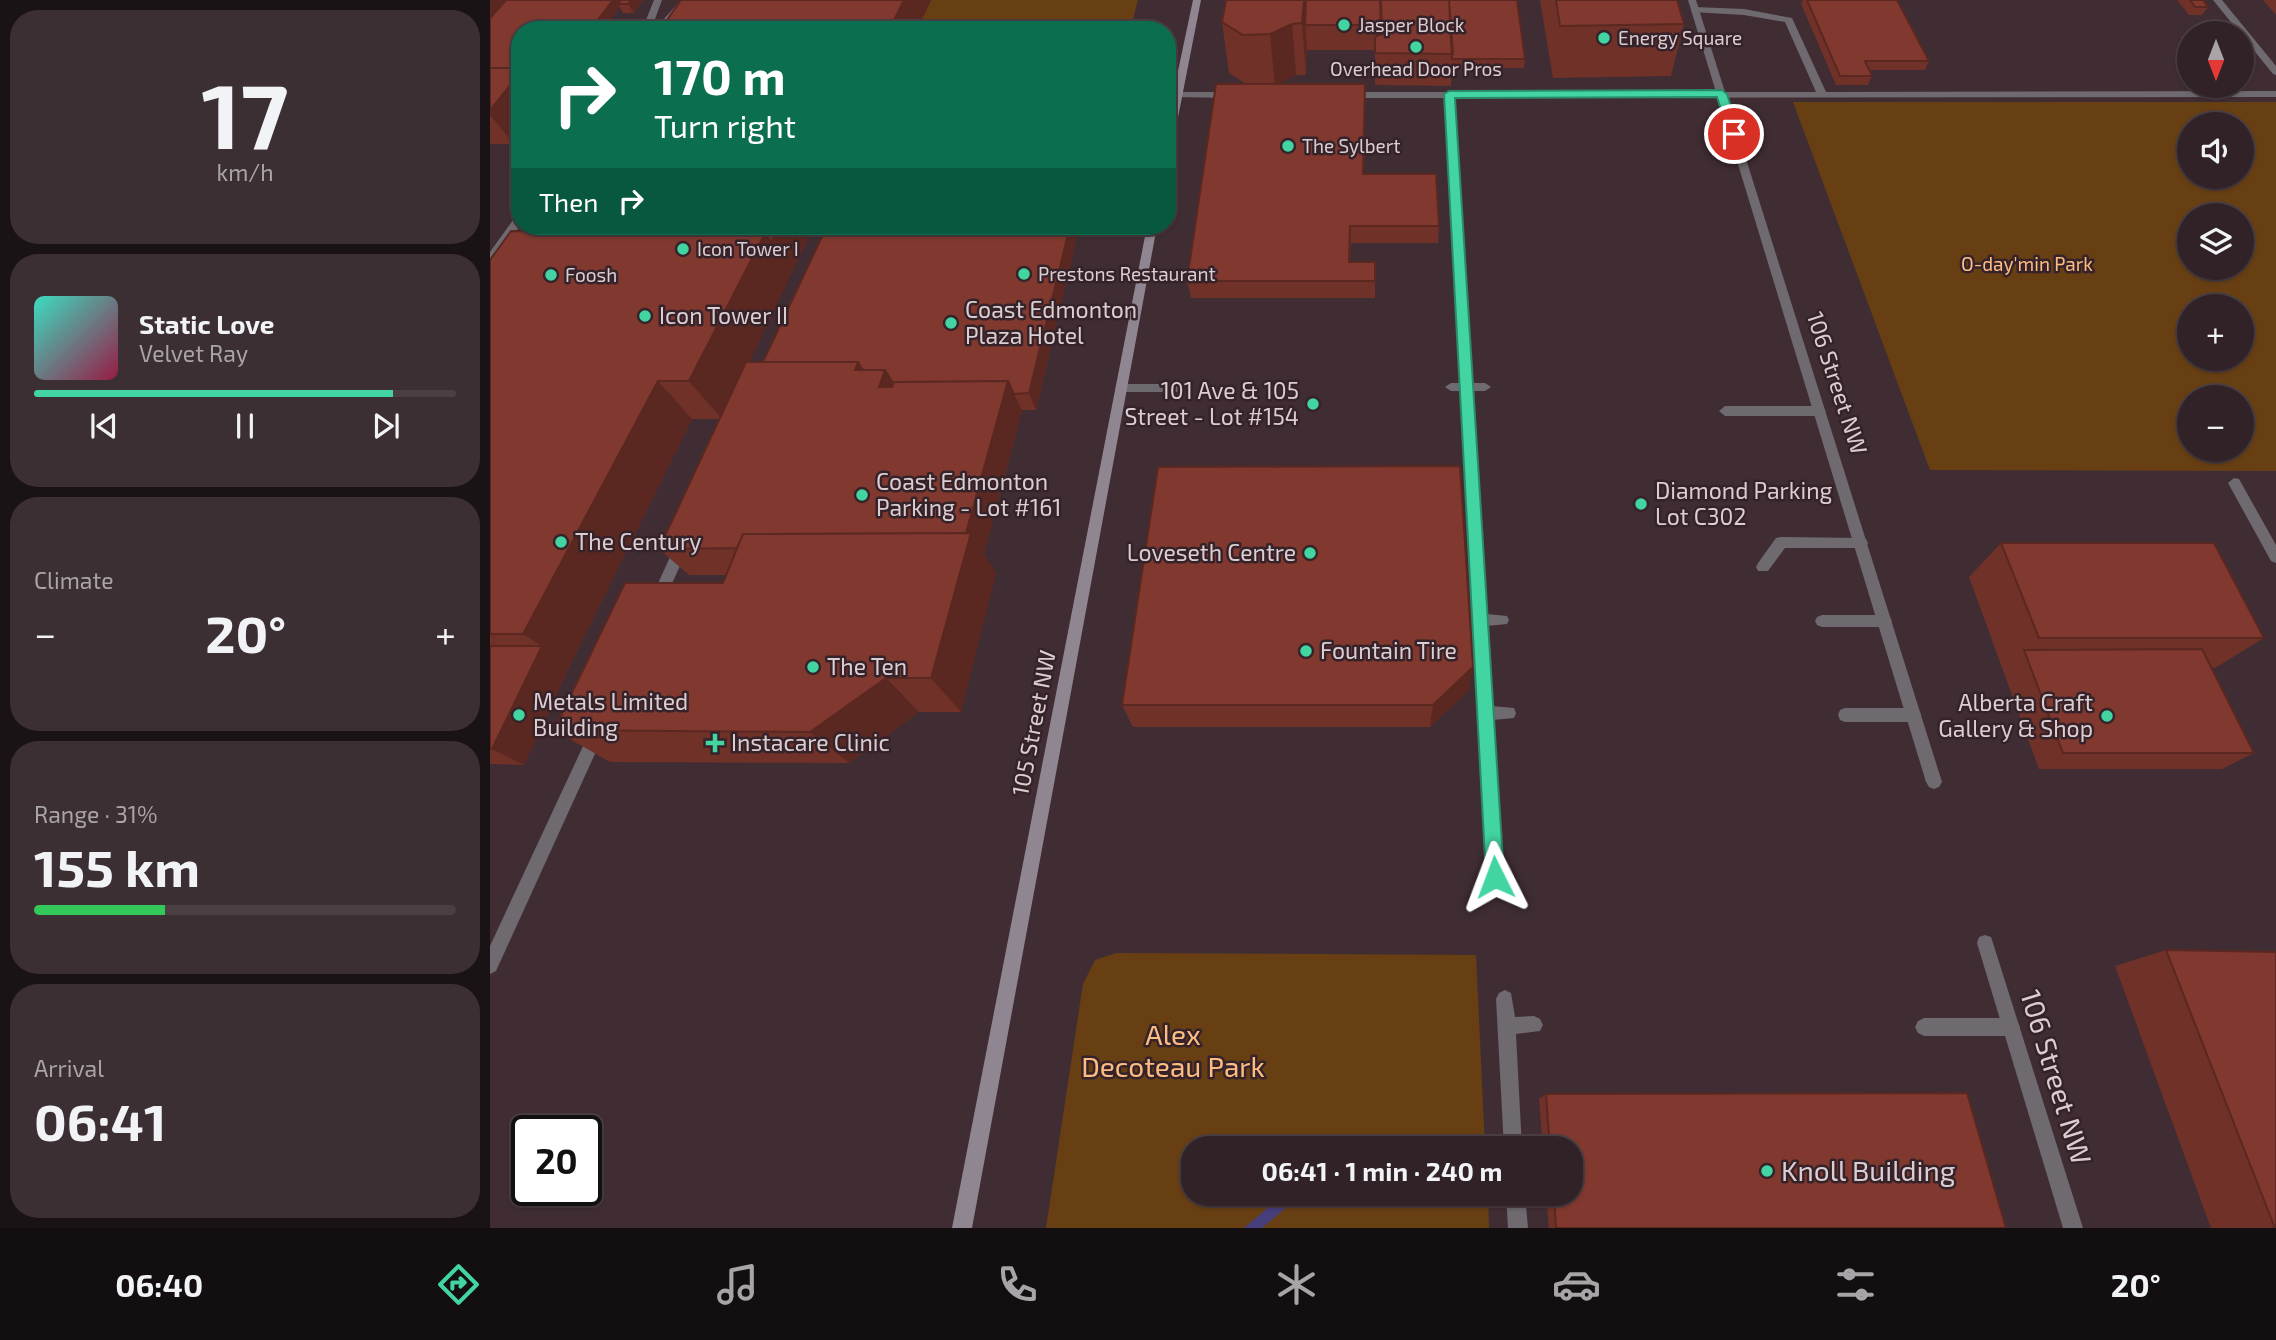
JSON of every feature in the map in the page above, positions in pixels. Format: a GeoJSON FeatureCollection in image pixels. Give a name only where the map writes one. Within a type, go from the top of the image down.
{"type":"FeatureCollection","features":[{"type":"Feature","properties":{"kind":"street"},"geometry":{"type":"LineString","coordinates":[[650,21],[658,0]]}},
{"type":"Feature","properties":{"kind":"street"},"geometry":{"type":"LineString","coordinates":[[666,21],[686,0]]}},
{"type":"Feature","properties":{"kind":"street"},"geometry":{"type":"LineString","coordinates":[[1176,100],[1197,0]]}},
{"type":"Feature","properties":{"kind":"street"},"geometry":{"type":"LineString","coordinates":[[2217,0],[2276,72]]}},
{"type":"Feature","properties":{"kind":"street"},"geometry":{"type":"LineString","coordinates":[[1694,5],[1789,20],[1822,94]]}},
{"type":"Feature","properties":{"kind":"street","name":"106 Street NW"},"geometry":{"type":"LineString","coordinates":[[1694,5],[1934,782]]}},
{"type":"Feature","properties":{"kind":"street"},"geometry":{"type":"LineString","coordinates":[[1449,94],[1495,877]]}},
{"type":"Feature","properties":{"kind":"street"},"geometry":{"type":"LineString","coordinates":[[1341,95],[2276,94]]}},
{"type":"Feature","properties":{"kind":"street"},"geometry":{"type":"LineString","coordinates":[[1177,95],[1246,95]]}},
{"type":"Feature","properties":{"kind":"street"},"geometry":{"type":"LineString","coordinates":[[490,260],[511,231]]}},
{"type":"Feature","properties":{"kind":"street","name":"105 Street NW"},"geometry":{"type":"LineString","coordinates":[[962,1228],[1150,235]]}},
{"type":"Feature","properties":{"kind":"street"},"geometry":{"type":"LineString","coordinates":[[1451,387],[1485,387]]}},
{"type":"Feature","properties":{"kind":"street"},"geometry":{"type":"LineString","coordinates":[[1121,388],[1177,388]]}},
{"type":"Feature","properties":{"kind":"street"},"geometry":{"type":"LineString","coordinates":[[1724,411],[1820,411]]}},
{"type":"Feature","properties":{"kind":"street"},"geometry":{"type":"LineString","coordinates":[[2234,483],[2276,557]]}},
{"type":"Feature","properties":{"kind":"street"},"geometry":{"type":"LineString","coordinates":[[650,617],[690,528]]}},
{"type":"Feature","properties":{"kind":"street"},"geometry":{"type":"LineString","coordinates":[[1763,567],[1781,542],[1861,543]]}},
{"type":"Feature","properties":{"kind":"street"},"geometry":{"type":"LineString","coordinates":[[1481,620],[1502,620]]}},
{"type":"Feature","properties":{"kind":"street"},"geometry":{"type":"LineString","coordinates":[[1822,621],[1885,621]]}},
{"type":"Feature","properties":{"kind":"street"},"geometry":{"type":"LineString","coordinates":[[1486,713],[1509,713]]}},
{"type":"Feature","properties":{"kind":"street"},"geometry":{"type":"LineString","coordinates":[[1845,715],[1914,715]]}},
{"type":"Feature","properties":{"kind":"street"},"geometry":{"type":"LineString","coordinates":[[490,965],[603,718]]}},
{"type":"Feature","properties":{"kind":"street","name":"106 Street NW"},"geometry":{"type":"LineString","coordinates":[[1985,943],[2073,1228]]}},
{"type":"Feature","properties":{"kind":"street"},"geometry":{"type":"LineString","coordinates":[[1505,999],[1512,1136]]}},
{"type":"Feature","properties":{"kind":"street"},"geometry":{"type":"LineString","coordinates":[[1506,1026],[1534,1025]]}},
{"type":"Feature","properties":{"kind":"street"},"geometry":{"type":"LineString","coordinates":[[1924,1027],[2011,1027]]}},
{"type":"Feature","properties":{"kind":"street"},"geometry":{"type":"LineString","coordinates":[[1517,1206],[1518,1228]]}},
{"type":"Feature","properties":{"kind":"green space"},"geometry":{"type":"Polygon","coordinates":[[[931,0],[1138,0],[1132,21],[921,21],[931,0]]]}},
{"type":"Feature","properties":{"kind":"green space","name":"O-day'min Park"},"geometry":{"type":"Polygon","coordinates":[[[1793,102],[2276,102],[2276,471],[1930,470],[1793,102]]]}},
{"type":"Feature","properties":{"kind":"green space","name":"Alex Decoteau Park"},"geometry":{"type":"Polygon","coordinates":[[[1116,953],[1476,955],[1484,1136],[1181,1136],[1181,1206],[1488,1206],[1489,1228],[1046,1228],[1083,984],[1095,960],[1116,953]]]}},
{"type":"Feature","properties":{"kind":"shaded area"},"geometry":{"type":"Polygon","coordinates":[[[1270,1206],[1288,1206],[1262,1228],[1244,1228],[1270,1206]]]}},
{"type":"Feature","properties":{"kind":"building"},"geometry":{"type":"Polygon","coordinates":[[[506,0],[613,0],[597,21],[511,21],[511,68],[490,68],[490,18],[506,0]]]}},
{"type":"Feature","properties":{"kind":"building"},"geometry":{"type":"Polygon","coordinates":[[[621,0],[631,0],[628,4],[618,4],[621,0]]]}},
{"type":"Feature","properties":{"kind":"building"},"geometry":{"type":"Polygon","coordinates":[[[681,0],[904,0],[894,21],[666,21],[681,0]]]}},
{"type":"Feature","properties":{"kind":"building"},"geometry":{"type":"Polygon","coordinates":[[[1226,0],[1304,0],[1302,23],[1292,24],[1270,34],[1243,35],[1222,22],[1226,0]]]}},
{"type":"Feature","properties":{"kind":"building"},"geometry":{"type":"Polygon","coordinates":[[[1306,0],[1380,0],[1381,25],[1305,25],[1306,0]]]}},
{"type":"Feature","properties":{"kind":"building"},"geometry":{"type":"Polygon","coordinates":[[[1381,0],[1449,0],[1453,54],[1375,53],[1375,37],[1382,34],[1381,0]]]}},
{"type":"Feature","properties":{"kind":"building"},"geometry":{"type":"Polygon","coordinates":[[[1449,0],[1517,0],[1525,59],[1452,59],[1449,0]]]}},
{"type":"Feature","properties":{"kind":"building"},"geometry":{"type":"Polygon","coordinates":[[[1556,0],[1677,0],[1684,24],[1560,26],[1556,0]]]}},
{"type":"Feature","properties":{"kind":"building"},"geometry":{"type":"Polygon","coordinates":[[[1807,0],[1897,0],[1929,61],[1865,61],[1872,76],[1840,76],[1807,0]]]}},
{"type":"Feature","properties":{"kind":"building"},"geometry":{"type":"Polygon","coordinates":[[[2190,0],[2203,0],[2208,7],[2195,7],[2190,0]]]}},
{"type":"Feature","properties":{"kind":"building"},"geometry":{"type":"Polygon","coordinates":[[[490,68],[511,68],[511,84],[490,110],[490,68]]]}},
{"type":"Feature","properties":{"kind":"building"},"geometry":{"type":"Polygon","coordinates":[[[1216,84],[1365,84],[1363,174],[1436,174],[1439,226],[1350,226],[1349,262],[1375,262],[1375,281],[1187,281],[1216,84]]]}},
{"type":"Feature","properties":{"kind":"building"},"geometry":{"type":"Polygon","coordinates":[[[511,231],[511,235],[764,235],[689,381],[658,381],[523,634],[490,634],[490,260],[511,231]]]}},
{"type":"Feature","properties":{"kind":"building","name":"Coast Edmonton Plaza Hotel"},"geometry":{"type":"Polygon","coordinates":[[[823,235],[1068,235],[1029,393],[1014,394],[1008,381],[894,382],[892,387],[893,383],[885,370],[863,370],[858,362],[763,362],[823,235]]]}},
{"type":"Feature","properties":{"kind":"building","name":"Coast Edmonton Parking - Lot #161"},"geometry":{"type":"Polygon","coordinates":[[[746,362],[858,362],[855,370],[885,370],[879,387],[892,387],[894,382],[1008,381],[966,533],[743,534],[737,548],[659,549],[746,362]]]}},
{"type":"Feature","properties":{"kind":"building"},"geometry":{"type":"Polygon","coordinates":[[[1460,466],[1473,667],[1433,705],[1122,705],[1158,467],[1460,466]]]}},
{"type":"Feature","properties":{"kind":"building","name":"The Ten"},"geometry":{"type":"Polygon","coordinates":[[[971,533],[931,678],[886,678],[810,732],[554,730],[625,583],[723,583],[743,534],[971,533]]]}},
{"type":"Feature","properties":{"kind":"building"},"geometry":{"type":"Polygon","coordinates":[[[2001,543],[2214,543],[2264,638],[2039,638],[2001,543]]]}},
{"type":"Feature","properties":{"kind":"building"},"geometry":{"type":"Polygon","coordinates":[[[490,646],[542,646],[492,749],[490,749],[490,646]]]}},
{"type":"Feature","properties":{"kind":"building"},"geometry":{"type":"Polygon","coordinates":[[[2202,649],[2254,753],[2063,753],[2024,650],[2202,649]]]}},
{"type":"Feature","properties":{"kind":"building"},"geometry":{"type":"Polygon","coordinates":[[[2166,950],[2276,952],[2276,1228],[2275,1228],[2166,950]]]}},
{"type":"Feature","properties":{"kind":"building","name":"Knoll Building"},"geometry":{"type":"Polygon","coordinates":[[[1967,1093],[2006,1228],[1556,1228],[1555,1206],[1583,1206],[1583,1136],[1549,1136],[1546,1094],[1967,1093]]]}},
{"type":"Feature","properties":{"kind":"place","name":"Jasper Block"},"geometry":{"type":"Point","coordinates":[1344,25]}},
{"type":"Feature","properties":{"kind":"place","name":"Energy Square"},"geometry":{"type":"Point","coordinates":[1604,38]}},
{"type":"Feature","properties":{"kind":"place","name":"Overhead Door Pros"},"geometry":{"type":"Point","coordinates":[1416,47]}},
{"type":"Feature","properties":{"kind":"place","name":"The Sylbert"},"geometry":{"type":"Point","coordinates":[1288,146]}},
{"type":"Feature","properties":{"kind":"place","name":"Icon Tower I"},"geometry":{"type":"Point","coordinates":[683,249]}},
{"type":"Feature","properties":{"kind":"place","name":"Prestons Restaurant"},"geometry":{"type":"Point","coordinates":[1024,274]}},
{"type":"Feature","properties":{"kind":"place","name":"Foosh"},"geometry":{"type":"Point","coordinates":[551,275]}},
{"type":"Feature","properties":{"kind":"place","name":"Icon Tower II"},"geometry":{"type":"Point","coordinates":[645,316]}},
{"type":"Feature","properties":{"kind":"place","name":"Coast Edmonton Plaza Hotel"},"geometry":{"type":"Point","coordinates":[951,323]}},
{"type":"Feature","properties":{"kind":"place","name":"101 Ave & 105 Street - Lot #154"},"geometry":{"type":"Point","coordinates":[1313,404]}},
{"type":"Feature","properties":{"kind":"place","name":"Coast Edmonton Parking - Lot #161"},"geometry":{"type":"Point","coordinates":[862,495]}},
{"type":"Feature","properties":{"kind":"place","name":"Diamond Parking Lot C302"},"geometry":{"type":"Point","coordinates":[1641,504]}},
{"type":"Feature","properties":{"kind":"place","name":"The Century"},"geometry":{"type":"Point","coordinates":[561,542]}},
{"type":"Feature","properties":{"kind":"place","name":"Loveseth Centre"},"geometry":{"type":"Point","coordinates":[1310,553]}},
{"type":"Feature","properties":{"kind":"place","name":"Fountain Tire"},"geometry":{"type":"Point","coordinates":[1306,651]}},
{"type":"Feature","properties":{"kind":"place","name":"The Ten"},"geometry":{"type":"Point","coordinates":[813,667]}},
{"type":"Feature","properties":{"kind":"place","name":"Metals Limited Building"},"geometry":{"type":"Point","coordinates":[519,715]}},
{"type":"Feature","properties":{"kind":"place","name":"Alberta Craft Gallery & Shop"},"geometry":{"type":"Point","coordinates":[2107,716]}},
{"type":"Feature","properties":{"kind":"place","name":"Instacare Clinic"},"geometry":{"type":"Point","coordinates":[715,743]}},
{"type":"Feature","properties":{"kind":"place","name":"Knoll Building"},"geometry":{"type":"Point","coordinates":[1767,1171]}},
{"type":"Feature","properties":{"kind":"route"},"geometry":{"type":"LineString","coordinates":[[1495,877],[1449,94],[1722,94],[1734,134]]}}]}
